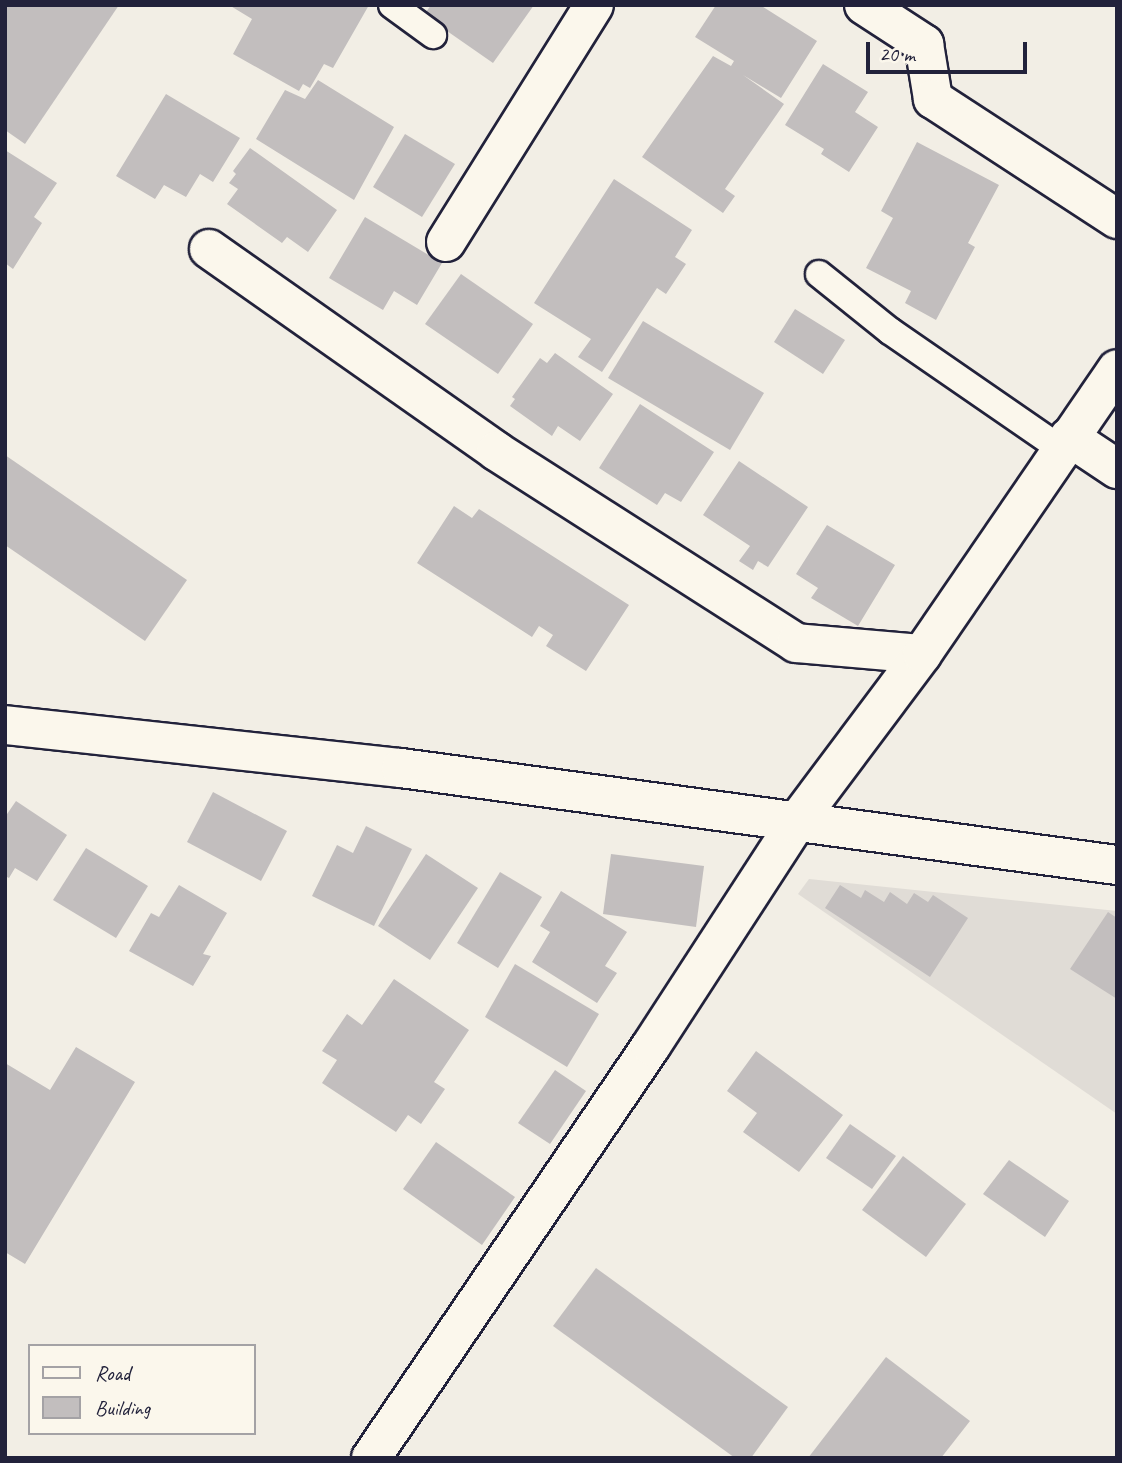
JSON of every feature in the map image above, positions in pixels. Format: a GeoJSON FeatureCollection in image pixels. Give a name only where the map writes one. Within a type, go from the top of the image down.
{"type":"FeatureCollection","features":[{"type":"Feature","properties":{"kind":"street"},"geometry":{"type":"LineString","coordinates":[[446,242],[594,5]]}},
{"type":"Feature","properties":{"kind":"street"},"geometry":{"type":"LineString","coordinates":[[864,5],[924,44],[933,99],[1117,219]]}},
{"type":"Feature","properties":{"kind":"street"},"geometry":{"type":"LineString","coordinates":[[209,249],[496,451],[796,643],[922,654]]}},
{"type":"Feature","properties":{"kind":"street"},"geometry":{"type":"LineString","coordinates":[[371,1458],[652,1046],[795,824],[922,654],[1117,369]]}},
{"type":"Feature","properties":{"kind":"street"},"geometry":{"type":"LineString","coordinates":[[1065,443],[1117,469]]}},
{"type":"Feature","properties":{"kind":"street"},"geometry":{"type":"LineString","coordinates":[[5,725],[401,768],[795,824],[1117,865]]}},
{"type":"Feature","properties":{"kind":"lane"},"geometry":{"type":"LineString","coordinates":[[392,5],[433,35]]}},
{"type":"Feature","properties":{"kind":"lane"},"geometry":{"type":"LineString","coordinates":[[819,274],[890,331],[1065,443]]}},
{"type":"Feature","properties":{"kind":"shaded area"},"geometry":{"type":"Polygon","coordinates":[[[809,879],[1117,911],[1117,1114],[798,894],[809,879]]]}},
{"type":"Feature","properties":{"kind":"building"},"geometry":{"type":"Polygon","coordinates":[[[5,5],[119,5],[25,144],[5,130],[5,5]]]}},
{"type":"Feature","properties":{"kind":"building"},"geometry":{"type":"Polygon","coordinates":[[[229,5],[369,5],[333,68],[324,64],[310,88],[303,84],[299,91],[233,54],[252,19],[229,5]]]}},
{"type":"Feature","properties":{"kind":"building"},"geometry":{"type":"Polygon","coordinates":[[[431,5],[534,5],[493,63],[424,15],[431,5]]]}},
{"type":"Feature","properties":{"kind":"building"},"geometry":{"type":"Polygon","coordinates":[[[716,5],[760,5],[817,41],[781,98],[743,75],[784,104],[725,189],[735,196],[723,213],[642,157],[713,56],[731,66],[734,61],[695,37],[716,5]]]}},
{"type":"Feature","properties":{"kind":"building"},"geometry":{"type":"Polygon","coordinates":[[[823,64],[868,92],[855,112],[878,127],[849,172],[821,154],[824,149],[785,125],[823,64]]]}},
{"type":"Feature","properties":{"kind":"building"},"geometry":{"type":"Polygon","coordinates":[[[318,80],[394,127],[354,200],[256,139],[285,90],[305,99],[318,80]]]}},
{"type":"Feature","properties":{"kind":"building"},"geometry":{"type":"Polygon","coordinates":[[[166,94],[240,138],[213,182],[200,174],[186,197],[164,185],[155,199],[116,176],[166,94]]]}},
{"type":"Feature","properties":{"kind":"building"},"geometry":{"type":"Polygon","coordinates":[[[405,134],[455,164],[422,217],[373,187],[405,134]]]}},
{"type":"Feature","properties":{"kind":"building"},"geometry":{"type":"Polygon","coordinates":[[[917,142],[999,185],[968,243],[975,247],[936,320],[905,303],[911,291],[866,268],[893,218],[881,211],[917,142]]]}},
{"type":"Feature","properties":{"kind":"building"},"geometry":{"type":"Polygon","coordinates":[[[250,148],[337,210],[308,252],[287,237],[282,243],[227,204],[238,189],[229,183],[236,174],[233,171],[250,148]]]}},
{"type":"Feature","properties":{"kind":"building"},"geometry":{"type":"Polygon","coordinates":[[[5,150],[57,183],[34,217],[42,223],[13,269],[5,263],[5,150]]]}},
{"type":"Feature","properties":{"kind":"building"},"geometry":{"type":"Polygon","coordinates":[[[614,179],[692,230],[675,257],[686,264],[666,294],[657,288],[602,372],[578,357],[591,339],[534,303],[614,179]]]}},
{"type":"Feature","properties":{"kind":"building"},"geometry":{"type":"Polygon","coordinates":[[[365,217],[442,263],[417,305],[394,291],[383,310],[329,278],[365,217]]]}},
{"type":"Feature","properties":{"kind":"building"},"geometry":{"type":"Polygon","coordinates":[[[461,274],[533,324],[498,374],[425,324],[461,274]]]}},
{"type":"Feature","properties":{"kind":"building"},"geometry":{"type":"Polygon","coordinates":[[[795,309],[845,340],[823,374],[774,342],[795,309]]]}},
{"type":"Feature","properties":{"kind":"building"},"geometry":{"type":"Polygon","coordinates":[[[643,321],[764,393],[730,450],[608,378],[643,321]]]}},
{"type":"Feature","properties":{"kind":"building"},"geometry":{"type":"Polygon","coordinates":[[[555,353],[613,394],[580,441],[558,426],[552,436],[510,406],[515,399],[512,397],[540,358],[547,363],[555,353]]]}},
{"type":"Feature","properties":{"kind":"building"},"geometry":{"type":"Polygon","coordinates":[[[640,404],[714,452],[681,502],[665,493],[657,505],[599,468],[640,404]]]}},
{"type":"Feature","properties":{"kind":"building"},"geometry":{"type":"Polygon","coordinates":[[[5,455],[187,580],[145,641],[5,545],[5,455]]]}},
{"type":"Feature","properties":{"kind":"building"},"geometry":{"type":"Polygon","coordinates":[[[739,461],[808,507],[768,567],[758,561],[753,570],[739,561],[750,546],[703,515],[739,461]]]}},
{"type":"Feature","properties":{"kind":"building"},"geometry":{"type":"Polygon","coordinates":[[[454,506],[472,518],[479,509],[629,605],[586,671],[546,646],[553,635],[539,626],[532,637],[417,563],[454,506]]]}},
{"type":"Feature","properties":{"kind":"building"},"geometry":{"type":"Polygon","coordinates":[[[827,525],[895,565],[858,626],[811,598],[818,588],[796,574],[827,525]]]}},
{"type":"Feature","properties":{"kind":"building"},"geometry":{"type":"Polygon","coordinates":[[[213,792],[287,831],[261,881],[187,842],[213,792]]]}},
{"type":"Feature","properties":{"kind":"building"},"geometry":{"type":"Polygon","coordinates":[[[16,801],[67,835],[37,881],[15,868],[9,878],[5,876],[5,817],[16,801]]]}},
{"type":"Feature","properties":{"kind":"building"},"geometry":{"type":"Polygon","coordinates":[[[366,826],[412,849],[374,926],[312,896],[337,845],[353,853],[366,826]]]}},
{"type":"Feature","properties":{"kind":"building"},"geometry":{"type":"Polygon","coordinates":[[[86,848],[148,886],[116,938],[53,900],[86,848]]]}},
{"type":"Feature","properties":{"kind":"building"},"geometry":{"type":"Polygon","coordinates":[[[426,854],[478,888],[430,960],[378,926],[426,854]]]}},
{"type":"Feature","properties":{"kind":"building"},"geometry":{"type":"Polygon","coordinates":[[[611,854],[704,866],[696,927],[603,914],[611,854]]]}},
{"type":"Feature","properties":{"kind":"building"},"geometry":{"type":"Polygon","coordinates":[[[500,872],[542,897],[498,968],[457,943],[500,872]]]}},
{"type":"Feature","properties":{"kind":"building"},"geometry":{"type":"Polygon","coordinates":[[[179,885],[227,913],[203,954],[211,956],[193,986],[129,951],[151,913],[159,917],[179,885]]]}},
{"type":"Feature","properties":{"kind":"building"},"geometry":{"type":"Polygon","coordinates":[[[840,885],[861,898],[865,890],[884,902],[890,892],[907,904],[914,893],[928,902],[933,895],[968,918],[930,977],[825,908],[840,885]]]}},
{"type":"Feature","properties":{"kind":"building"},"geometry":{"type":"Polygon","coordinates":[[[561,891],[627,932],[605,966],[617,973],[597,1003],[532,962],[550,932],[540,926],[561,891]]]}},
{"type":"Feature","properties":{"kind":"building"},"geometry":{"type":"Polygon","coordinates":[[[1108,912],[1117,918],[1117,999],[1070,969],[1108,912]]]}},
{"type":"Feature","properties":{"kind":"building"},"geometry":{"type":"Polygon","coordinates":[[[515,964],[599,1014],[567,1067],[485,1017],[515,964]]]}},
{"type":"Feature","properties":{"kind":"building"},"geometry":{"type":"Polygon","coordinates":[[[394,979],[469,1030],[434,1082],[445,1089],[421,1124],[408,1115],[396,1132],[322,1083],[337,1060],[322,1051],[347,1014],[362,1025],[394,979]]]}},
{"type":"Feature","properties":{"kind":"building"},"geometry":{"type":"Polygon","coordinates":[[[76,1047],[135,1082],[25,1264],[5,1252],[5,1063],[50,1090],[76,1047]]]}},
{"type":"Feature","properties":{"kind":"building"},"geometry":{"type":"Polygon","coordinates":[[[756,1051],[843,1115],[799,1172],[743,1132],[757,1113],[727,1091],[756,1051]]]}},
{"type":"Feature","properties":{"kind":"building"},"geometry":{"type":"Polygon","coordinates":[[[555,1070],[586,1091],[550,1144],[518,1123],[555,1070]]]}},
{"type":"Feature","properties":{"kind":"building"},"geometry":{"type":"Polygon","coordinates":[[[850,1124],[896,1156],[872,1189],[826,1158],[850,1124]]]}},
{"type":"Feature","properties":{"kind":"building"},"geometry":{"type":"Polygon","coordinates":[[[436,1142],[515,1197],[482,1245],[403,1189],[436,1142]]]}},
{"type":"Feature","properties":{"kind":"building"},"geometry":{"type":"Polygon","coordinates":[[[903,1156],[966,1204],[926,1257],[862,1210],[903,1156]]]}},
{"type":"Feature","properties":{"kind":"building"},"geometry":{"type":"Polygon","coordinates":[[[1009,1160],[1069,1201],[1045,1237],[983,1194],[1009,1160]]]}},
{"type":"Feature","properties":{"kind":"building"},"geometry":{"type":"Polygon","coordinates":[[[596,1268],[788,1407],[751,1458],[735,1458],[553,1326],[596,1268]]]}},
{"type":"Feature","properties":{"kind":"building"},"geometry":{"type":"Polygon","coordinates":[[[886,1357],[970,1421],[941,1458],[808,1458],[886,1357]]]}}]}
